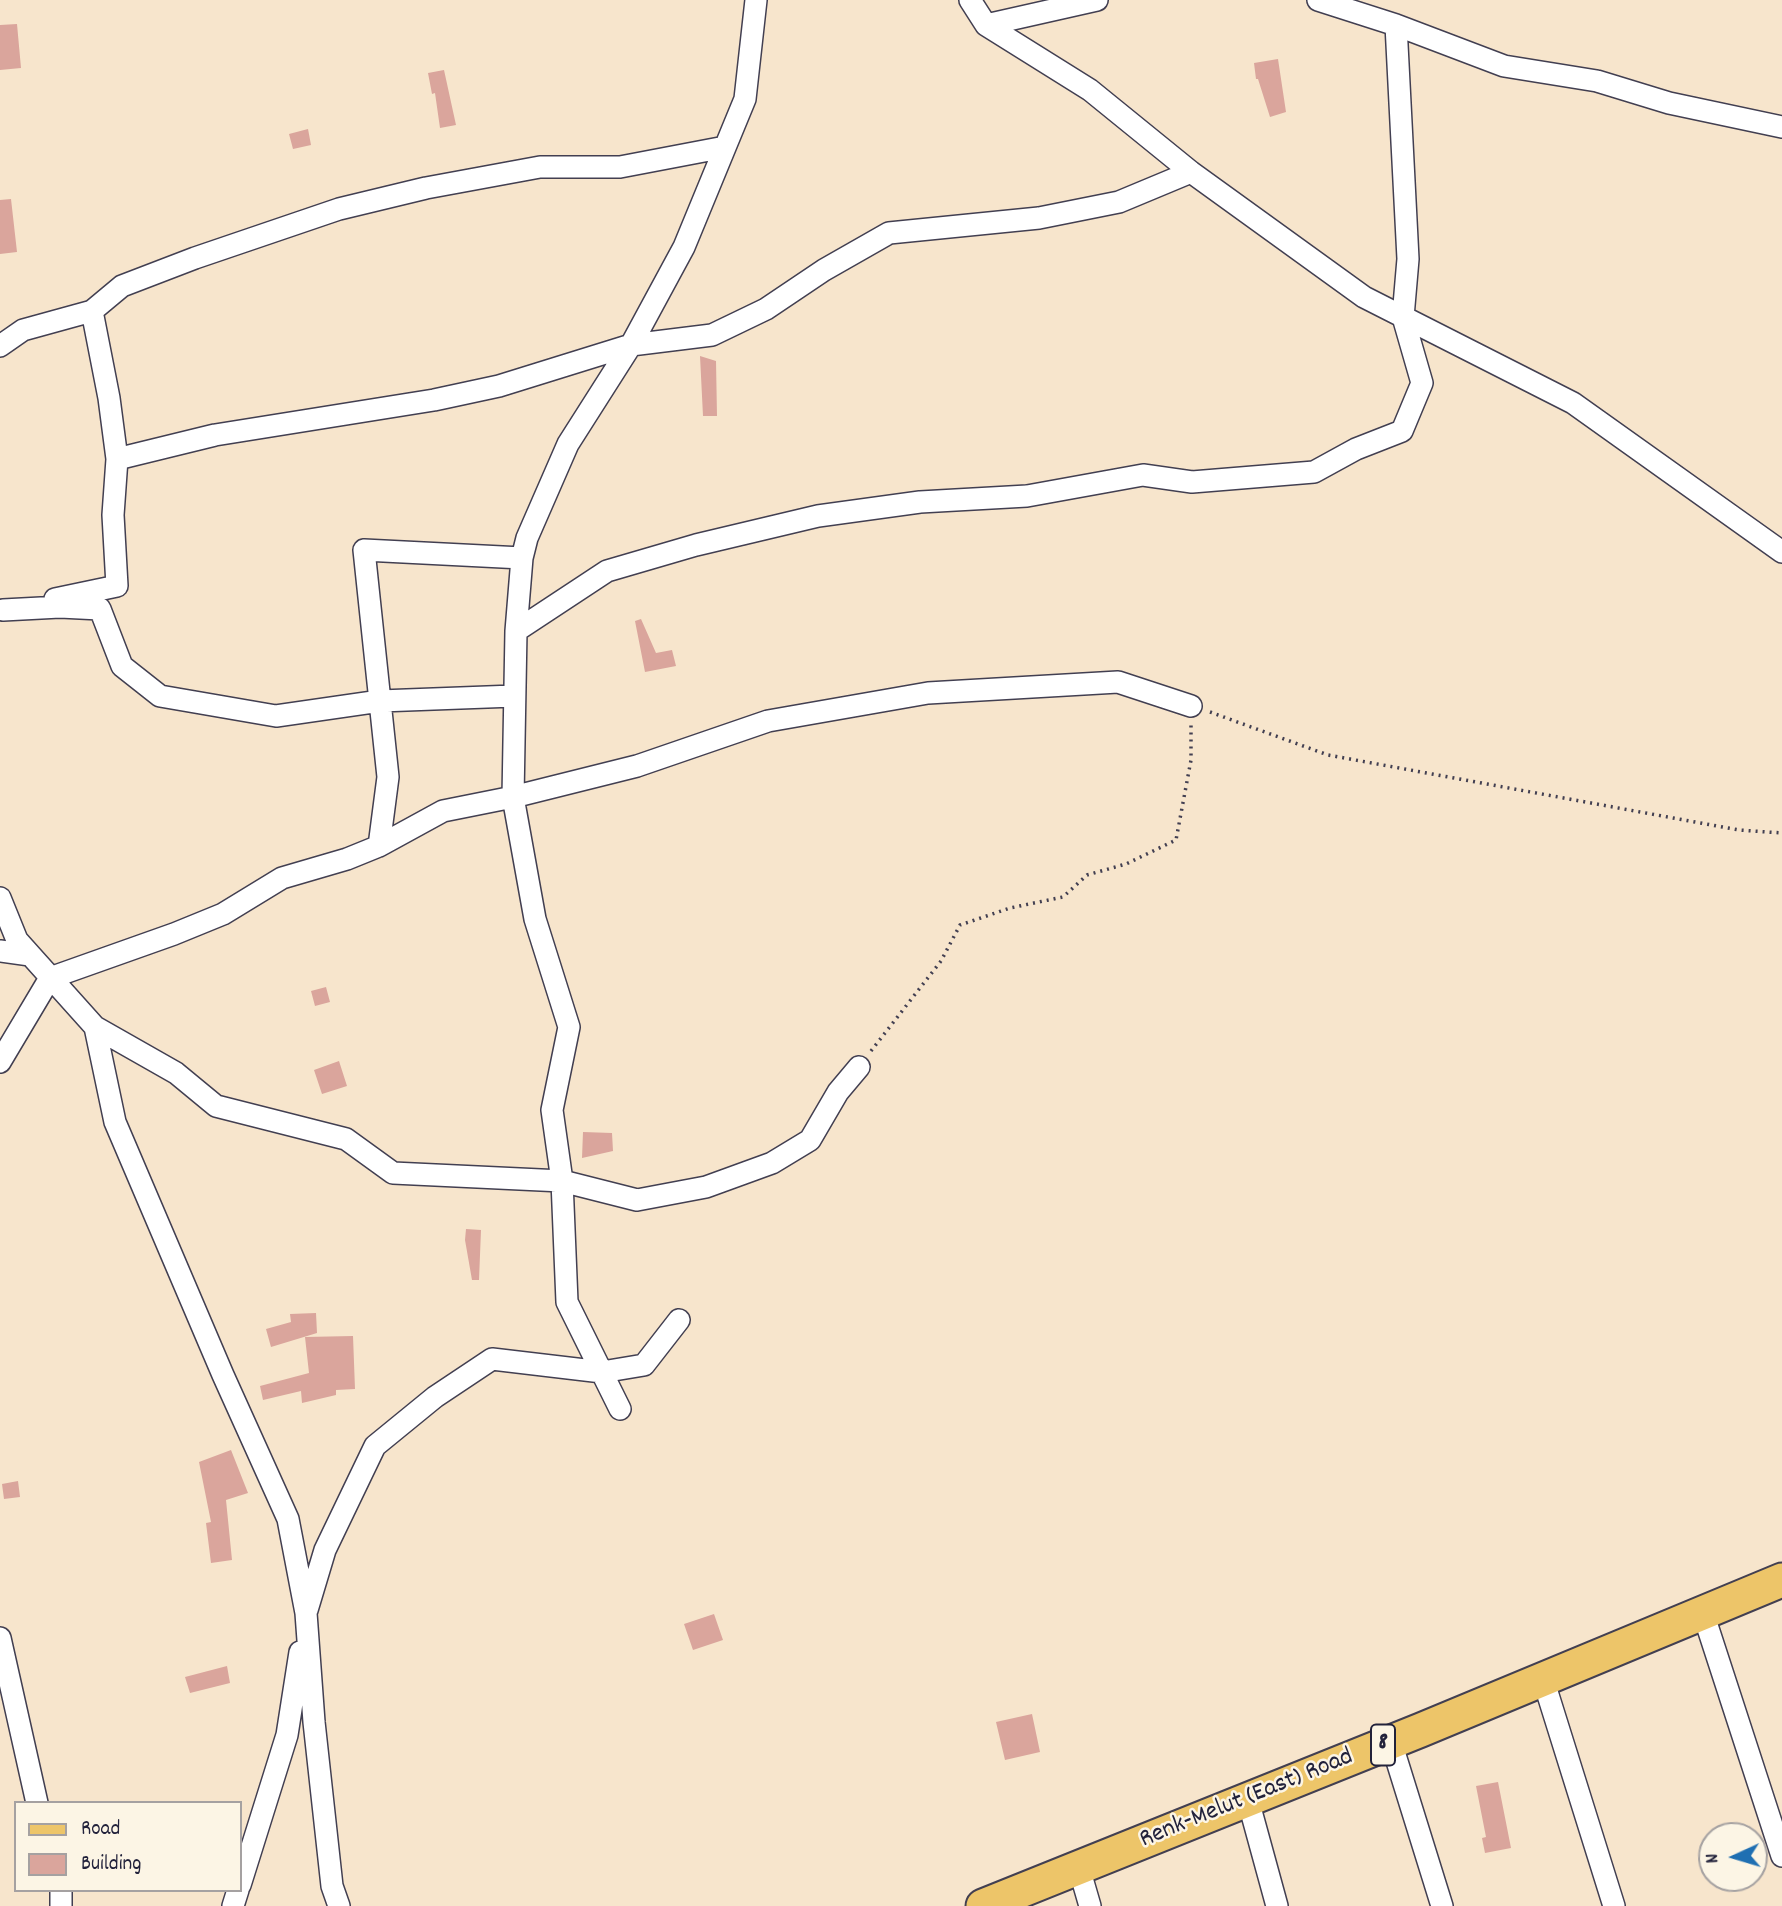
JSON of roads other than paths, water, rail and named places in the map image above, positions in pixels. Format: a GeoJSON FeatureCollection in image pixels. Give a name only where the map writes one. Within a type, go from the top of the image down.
{"type":"FeatureCollection","features":[{"type":"Feature","properties":{"kind":"main road","name":"Renk-Melut (East) Road"},"geometry":{"type":"LineString","coordinates":[[983,1906],[1391,1742],[1782,1580]]}},
{"type":"Feature","properties":{"kind":"street"},"geometry":{"type":"LineString","coordinates":[[620,1409],[567,1302],[562,1181],[552,1110],[569,1027],[535,919],[513,797],[516,631],[523,558],[527,538],[568,444],[631,345],[684,247],[745,99],[756,0]]}},
{"type":"Feature","properties":{"kind":"street"},"geometry":{"type":"LineString","coordinates":[[970,0],[986,24],[1090,90],[1191,172],[1364,297],[1573,403],[1782,552]]}},
{"type":"Feature","properties":{"kind":"street"},"geometry":{"type":"LineString","coordinates":[[986,24],[1097,0]]}},
{"type":"Feature","properties":{"kind":"street"},"geometry":{"type":"LineString","coordinates":[[1318,0],[1396,25],[1504,66],[1597,81],[1670,103],[1782,127]]}},
{"type":"Feature","properties":{"kind":"street"},"geometry":{"type":"LineString","coordinates":[[516,631],[607,571],[696,545],[818,516],[920,502],[1027,496],[1143,475],[1192,482],[1314,472],[1356,449],[1402,431],[1422,383],[1403,317],[1408,259],[1396,25]]}},
{"type":"Feature","properties":{"kind":"street"},"geometry":{"type":"LineString","coordinates":[[0,346],[23,330],[92,312],[122,286],[339,209],[426,188],[540,167],[620,167],[725,148]]}},
{"type":"Feature","properties":{"kind":"street"},"geometry":{"type":"LineString","coordinates":[[117,458],[215,435],[499,386],[631,345],[712,335],[766,309],[824,270],[889,233],[975,226],[1066,213],[1119,202],[1191,172]]}},
{"type":"Feature","properties":{"kind":"street"},"geometry":{"type":"LineString","coordinates":[[2,612],[117,586],[113,515],[117,458],[109,398],[92,312]]}},
{"type":"Feature","properties":{"kind":"street"},"geometry":{"type":"LineString","coordinates":[[379,846],[388,777],[364,550],[523,558]]}},
{"type":"Feature","properties":{"kind":"street"},"geometry":{"type":"LineString","coordinates":[[2,612],[60,607],[100,609],[122,666],[160,696],[276,716],[380,701],[514,696]]}},
{"type":"Feature","properties":{"kind":"street"},"geometry":{"type":"LineString","coordinates":[[0,1062],[50,978],[223,914],[282,878],[347,859],[379,846],[443,811],[513,797],[637,766],[768,721],[928,693],[1118,682],[1191,706]]}},
{"type":"Feature","properties":{"kind":"street"},"geometry":{"type":"LineString","coordinates":[[0,898],[18,940],[95,1027],[176,1073],[216,1106],[346,1139],[393,1173],[562,1181],[637,1200],[706,1187],[772,1163],[810,1140],[838,1092],[859,1067]]}},
{"type":"Feature","properties":{"kind":"street"},"geometry":{"type":"LineString","coordinates":[[0,951],[30,955]]}},
{"type":"Feature","properties":{"kind":"street"},"geometry":{"type":"LineString","coordinates":[[95,1027],[115,1122],[288,1519],[306,1613],[330,1872],[339,1906]]}},
{"type":"Feature","properties":{"kind":"street"},"geometry":{"type":"LineString","coordinates":[[242,1879],[287,1735],[306,1613],[326,1550],[375,1446],[425,1405],[492,1360],[602,1372],[644,1366],[679,1321]]}},
{"type":"Feature","properties":{"kind":"street"},"geometry":{"type":"LineString","coordinates":[[1703,1613],[1782,1856]]}},
{"type":"Feature","properties":{"kind":"street"},"geometry":{"type":"LineString","coordinates":[[0,1638],[37,1801]]}},
{"type":"Feature","properties":{"kind":"street"},"geometry":{"type":"LineString","coordinates":[[1543,1679],[1614,1906]]}},
{"type":"Feature","properties":{"kind":"street"},"geometry":{"type":"LineString","coordinates":[[1391,1742],[1442,1906]]}},
{"type":"Feature","properties":{"kind":"street"},"geometry":{"type":"LineString","coordinates":[[1248,1800],[1277,1906]]}},
{"type":"Feature","properties":{"kind":"street"},"geometry":{"type":"LineString","coordinates":[[1079,1868],[1090,1906]]}}]}
